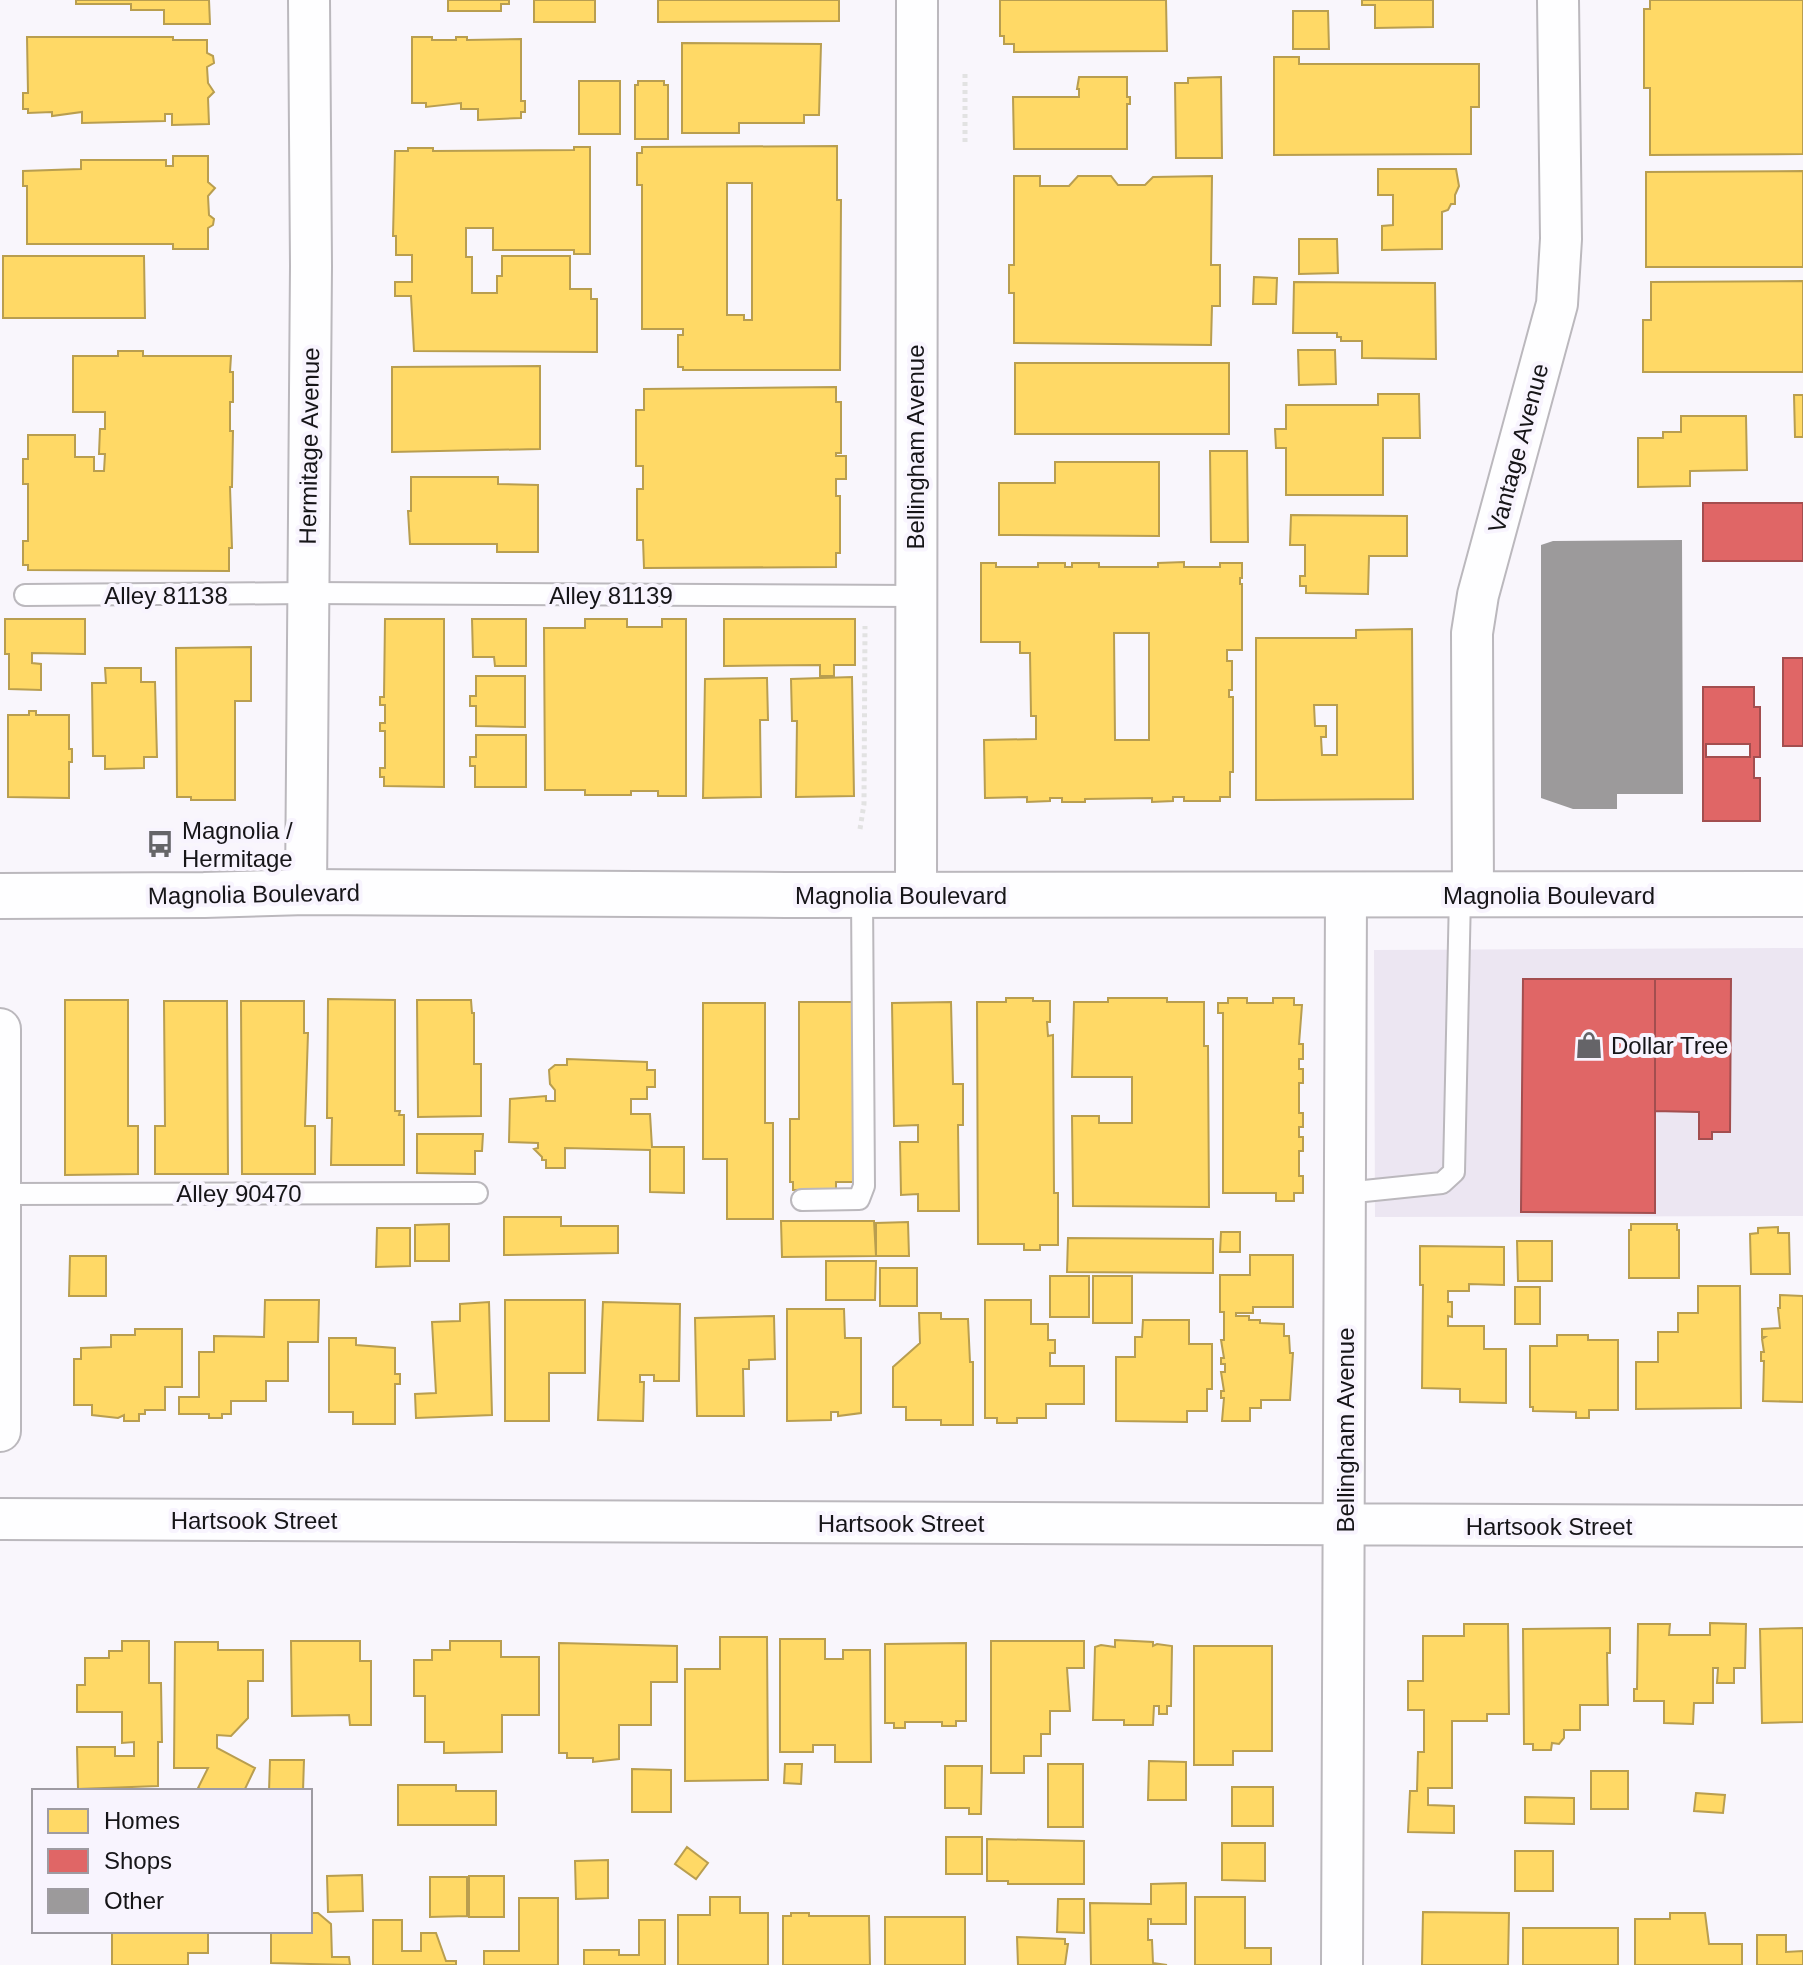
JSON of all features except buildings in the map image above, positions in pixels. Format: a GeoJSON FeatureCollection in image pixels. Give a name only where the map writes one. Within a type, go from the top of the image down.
{"type":"FeatureCollection","features":[{"type":"Feature","properties":{"kind":"main road","name":"Magnolia Boulevard"},"geometry":{"type":"LineString","coordinates":[[0,896],[306,892],[1803,894]]}},
{"type":"Feature","properties":{"kind":"street","name":"Hermitage Avenue"},"geometry":{"type":"LineString","coordinates":[[306,892],[311,281],[309,0]]}},
{"type":"Feature","properties":{"kind":"street","name":"Bellingham Avenue"},"geometry":{"type":"LineString","coordinates":[[916,895],[917,0]]}},
{"type":"Feature","properties":{"kind":"street","name":"Vantage Avenue"},"geometry":{"type":"LineString","coordinates":[[1466,895],[1472,633],[1478,595],[1557,304],[1561,239],[1558,0]]}},
{"type":"Feature","properties":{"kind":"street","name":"Bellingham Avenue"},"geometry":{"type":"LineString","coordinates":[[1342,1965],[1346,895]]}},
{"type":"Feature","properties":{"kind":"street"},"geometry":{"type":"LineString","coordinates":[[0,1029],[0,1431]]}},
{"type":"Feature","properties":{"kind":"street","name":"Hartsook Street"},"geometry":{"type":"LineString","coordinates":[[0,1519],[1803,1526]]}},
{"type":"Feature","properties":{"kind":"lane","name":"Alley 81138"},"geometry":{"type":"LineString","coordinates":[[25,595],[307,593]]}},
{"type":"Feature","properties":{"kind":"lane","name":"Alley 81139"},"geometry":{"type":"LineString","coordinates":[[307,593],[915,596]]}},
{"type":"Feature","properties":{"kind":"lane"},"geometry":{"type":"LineString","coordinates":[[802,1200],[859,1199],[864,1186],[862,895]]}},
{"type":"Feature","properties":{"kind":"lane"},"geometry":{"type":"LineString","coordinates":[[1345,1193],[1442,1183],[1454,1172],[1466,895]]}},
{"type":"Feature","properties":{"kind":"lane","name":"Alley 90470"},"geometry":{"type":"LineString","coordinates":[[0,1194],[477,1193]]}},
{"type":"Feature","properties":{"kind":"path"},"geometry":{"type":"LineString","coordinates":[[965,74],[965,146]]}},
{"type":"Feature","properties":{"kind":"path"},"geometry":{"type":"LineString","coordinates":[[860,829],[864,804],[865,595]]}},
{"type":"Feature","properties":{"kind":"shaded area"},"geometry":{"type":"Polygon","coordinates":[[[1803,948],[1803,1216],[1375,1217],[1374,950],[1803,948]]]}},
{"type":"Feature","properties":{"kind":"place","name":"Magnolia / Hermitage"},"geometry":{"type":"Point","coordinates":[160,844]}},
{"type":"Feature","properties":{"kind":"place","name":"Dollar Tree"},"geometry":{"type":"Point","coordinates":[1589,1045]}}]}
